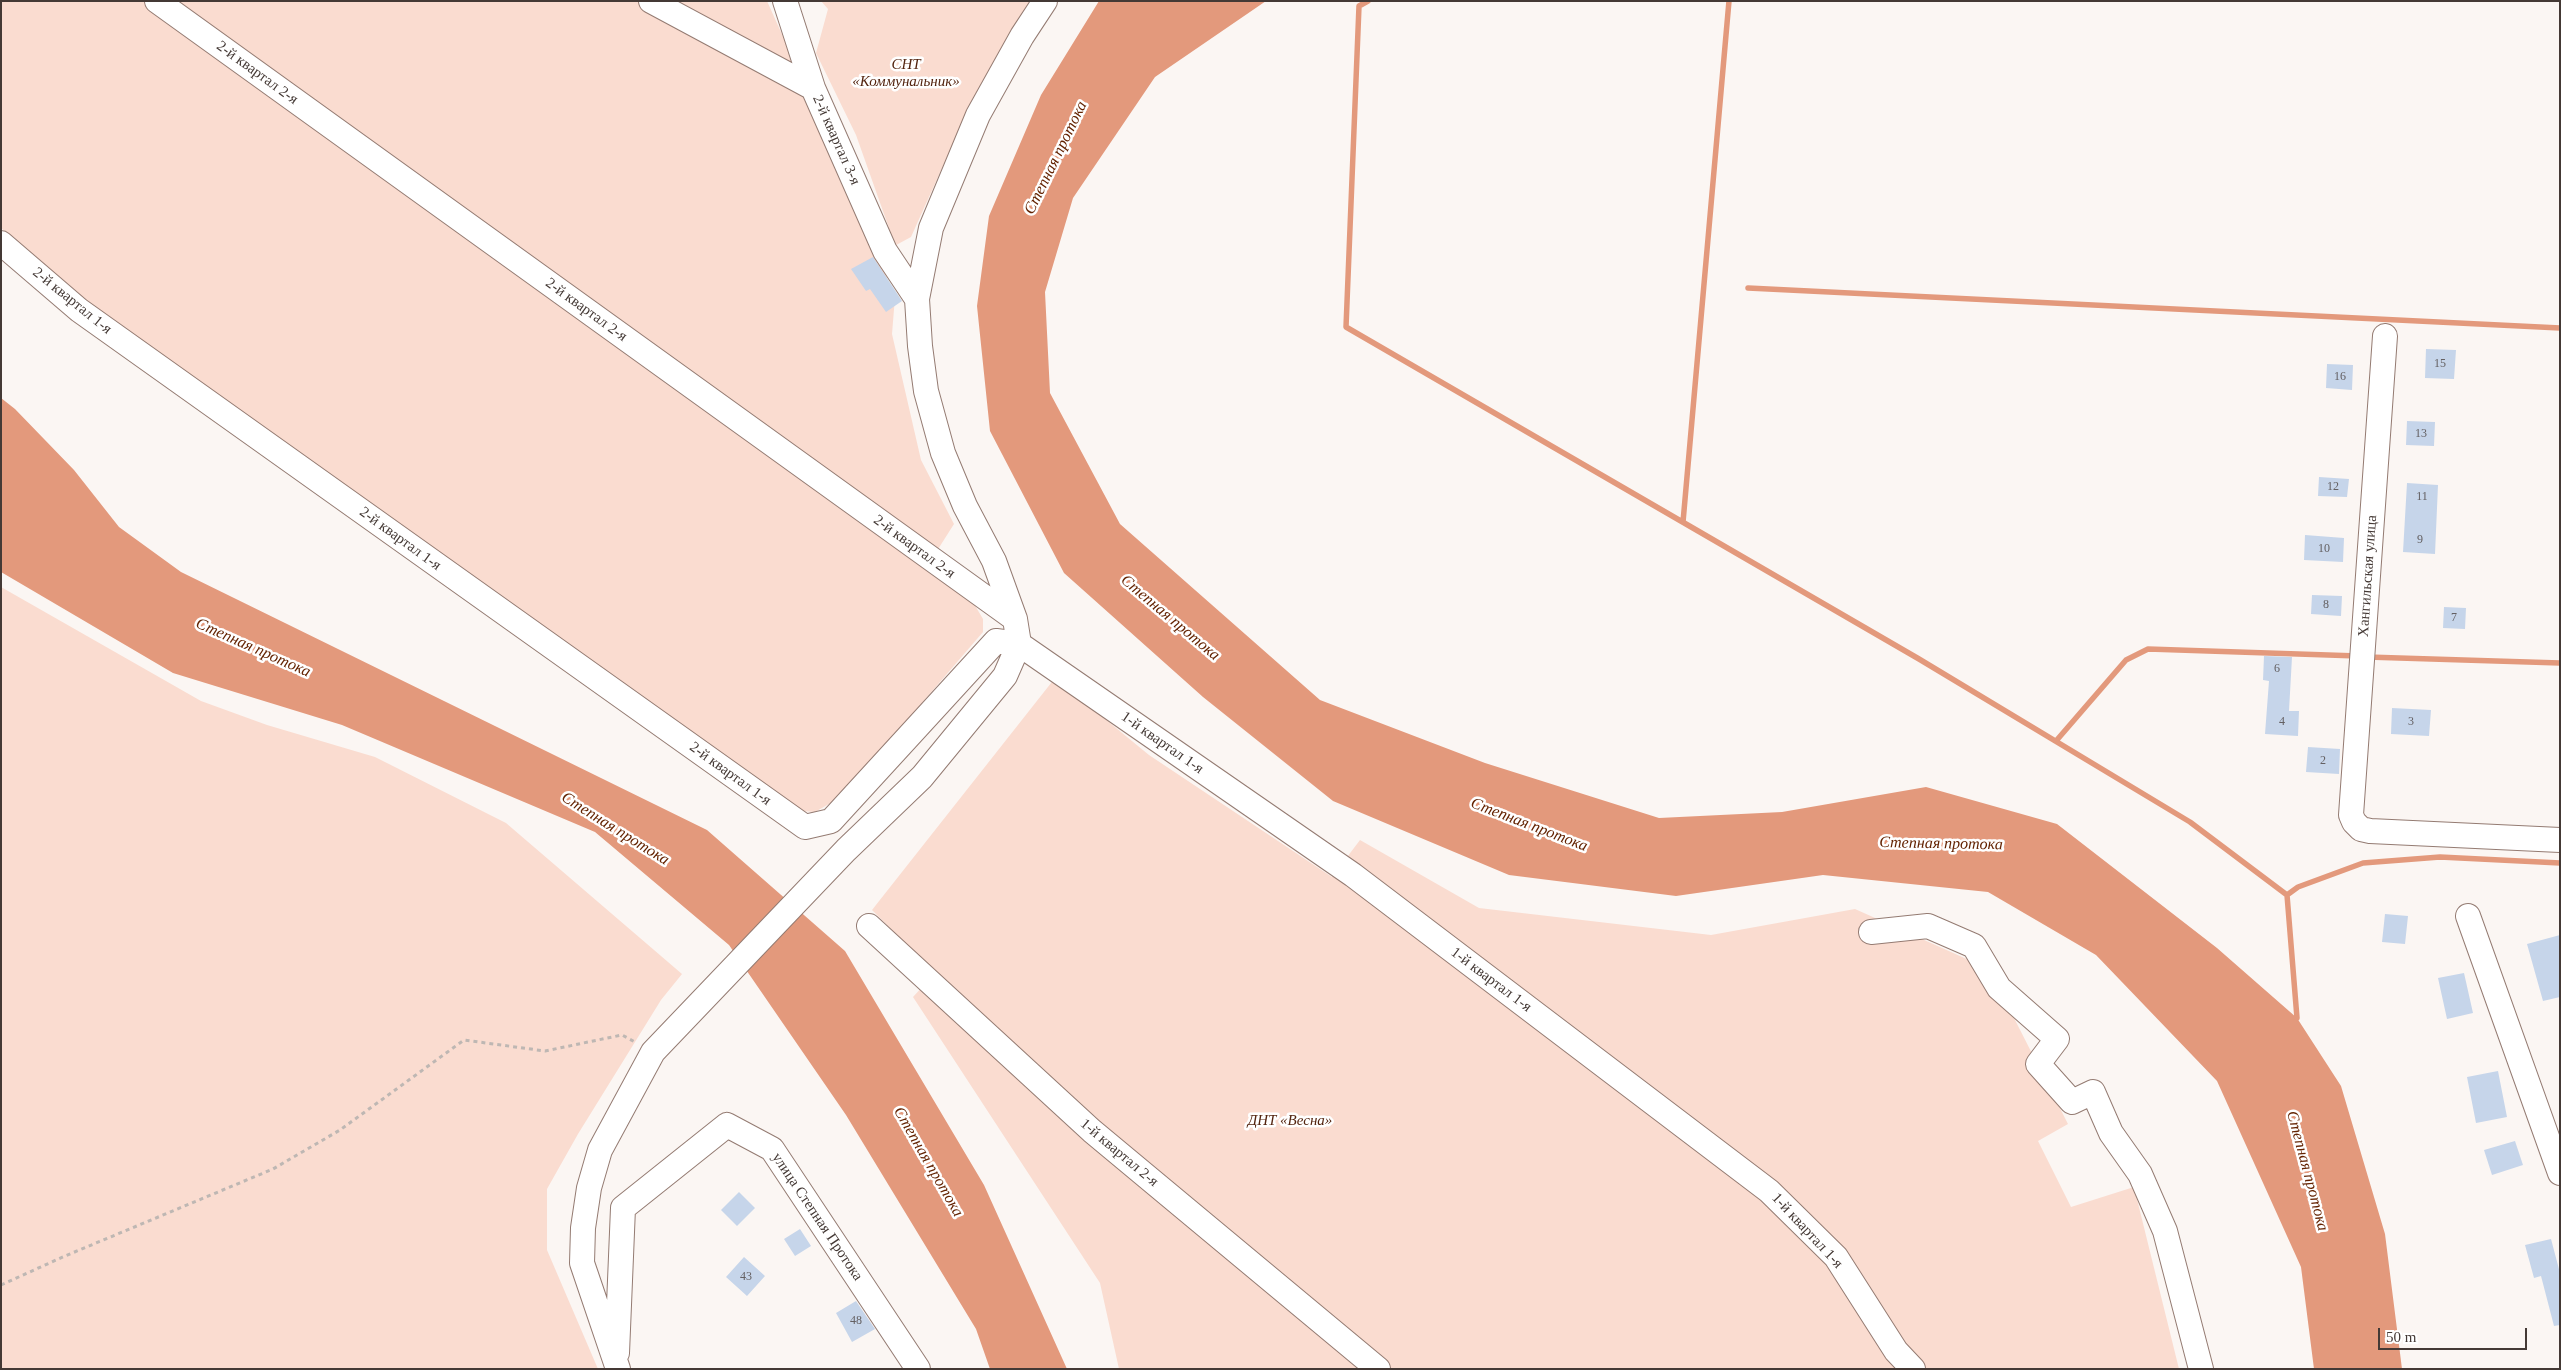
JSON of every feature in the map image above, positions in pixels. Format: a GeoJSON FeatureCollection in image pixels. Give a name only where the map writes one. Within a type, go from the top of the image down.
{"type":"FeatureCollection","features":[{"type":"Feature","properties":{"kind":"street","name":"2-й квартал 2-я"},"geometry":{"type":"LineString","coordinates":[[157,1],[1014,619]]}},
{"type":"Feature","properties":{"kind":"street","name":"2-й квартал 3-я"},"geometry":{"type":"LineString","coordinates":[[651,1],[813,88],[885,251],[917,300]]}},
{"type":"Feature","properties":{"kind":"street"},"geometry":{"type":"LineString","coordinates":[[785,1],[813,88]]}},
{"type":"Feature","properties":{"kind":"street"},"geometry":{"type":"LineString","coordinates":[[617,1367],[582,1263],[583,1228],[590,1188],[600,1150],[653,1052],[842,855],[922,778],[1005,676],[1019,644],[1014,619],[994,561],[965,506],[943,453],[926,391],[920,346],[917,300],[931,228],[978,115],[1022,36],[1044,1]]}},
{"type":"Feature","properties":{"kind":"street","name":"2-й квартал 1-я"},"geometry":{"type":"LineString","coordinates":[[1,243],[79,310],[804,828],[831,821],[996,641],[1019,644]]}},
{"type":"Feature","properties":{"kind":"street","name":"Хангильская улица"},"geometry":{"type":"LineString","coordinates":[[2384,336],[2351,815],[2354,822],[2361,829],[2370,831],[2560,840]]}},
{"type":"Feature","properties":{"kind":"street","name":"1-й квартал 1-я"},"geometry":{"type":"LineString","coordinates":[[1019,644],[1353,875],[1769,1191],[1836,1257],[1891,1360],[1913,1369]]}},
{"type":"Feature","properties":{"kind":"street"},"geometry":{"type":"LineString","coordinates":[[2468,916],[2560,1173]]}},
{"type":"Feature","properties":{"kind":"street","name":"1-й квартал 2-я"},"geometry":{"type":"LineString","coordinates":[[869,926],[1092,1131],[1378,1369]]}},
{"type":"Feature","properties":{"kind":"street"},"geometry":{"type":"LineString","coordinates":[[1870,932],[1928,926],[1974,946],[1999,988],[2057,1039],[2038,1064],[2072,1102],[2094,1092],[2111,1133],[2140,1174],[2165,1231],[2201,1369]]}},
{"type":"Feature","properties":{"kind":"street","name":"улица Степная Протока"},"geometry":{"type":"LineString","coordinates":[[617,1367],[623,1208],[727,1125],[772,1149],[918,1369]]}},
{"type":"Feature","properties":{"kind":"path"},"geometry":{"type":"LineString","coordinates":[[1,1286],[65,1256],[273,1169],[340,1130],[464,1040],[545,1050],[622,1035],[653,1052]]}},
{"type":"Feature","properties":{"kind":"green space"},"geometry":{"type":"Polygon","coordinates":[[[1,1],[767,1],[895,297],[892,334],[921,460],[954,524],[928,565],[967,592],[983,619],[983,632],[841,797],[815,812],[800,811],[83,300],[1,228],[1,1]]]}},
{"type":"Feature","properties":{"kind":"green space","name":"СНТ «Коммунальник»"},"geometry":{"type":"Polygon","coordinates":[[[821,1],[1031,1],[973,99],[911,237],[885,251],[889,228],[856,135],[816,53],[828,9],[821,1]]]}},
{"type":"Feature","properties":{"kind":"green space"},"geometry":{"type":"Polygon","coordinates":[[[1,587],[201,701],[267,725],[375,757],[506,823],[682,974],[661,1000],[578,1134],[547,1189],[547,1250],[598,1369],[1,1369],[1,587]]]}},
{"type":"Feature","properties":{"kind":"green space","name":"ДНТ «Весна»"},"geometry":{"type":"Polygon","coordinates":[[[1055,678],[1149,755],[1332,877],[1360,840],[1479,908],[1711,935],[1855,909],[1989,969],[2068,1124],[2038,1141],[2071,1207],[2134,1187],[2179,1369],[1119,1369],[1100,1283],[913,997],[935,973],[872,910],[1055,678]]]}},
{"type":"Feature","properties":{"kind":"water","name":"Степная протока"},"geometry":{"type":"Polygon","coordinates":[[[1099,1],[1266,1],[1155,77],[1073,198],[1045,292],[1050,393],[1120,524],[1320,700],[1485,763],[1659,818],[1782,812],[1926,787],[2057,824],[2217,948],[2297,1018],[2341,1086],[2385,1234],[2402,1369],[2314,1369],[2301,1267],[2217,1081],[2096,955],[1988,892],[1823,875],[1676,896],[1509,875],[1333,801],[1203,697],[1064,573],[990,431],[977,306],[989,216],[1041,95],[1099,1]]]}},
{"type":"Feature","properties":{"kind":"water","name":"Степная протока"},"geometry":{"type":"Polygon","coordinates":[[[1,398],[15,409],[74,470],[119,527],[181,572],[707,830],[845,951],[984,1185],[1067,1369],[990,1369],[976,1329],[846,1115],[729,945],[595,832],[342,725],[173,673],[1,572],[1,398]]]}},
{"type":"Feature","properties":{"kind":"building"},"geometry":{"type":"Polygon","coordinates":[[[873,257],[902,301],[886,312],[870,289],[866,291],[851,269],[873,257]]]}},
{"type":"Feature","properties":{"kind":"building"},"geometry":{"type":"Polygon","coordinates":[[[2426,349],[2456,350],[2454,379],[2425,378],[2426,349]]]}},
{"type":"Feature","properties":{"kind":"building"},"geometry":{"type":"Polygon","coordinates":[[[2327,364],[2353,365],[2352,390],[2326,388],[2327,364]]]}},
{"type":"Feature","properties":{"kind":"building"},"geometry":{"type":"Polygon","coordinates":[[[2407,421],[2435,422],[2434,446],[2406,445],[2407,421]]]}},
{"type":"Feature","properties":{"kind":"building"},"geometry":{"type":"Polygon","coordinates":[[[2319,477],[2349,479],[2347,497],[2318,496],[2319,477]]]}},
{"type":"Feature","properties":{"kind":"building"},"geometry":{"type":"Polygon","coordinates":[[[2407,483],[2438,485],[2435,554],[2403,552],[2407,483]]]}},
{"type":"Feature","properties":{"kind":"building"},"geometry":{"type":"Polygon","coordinates":[[[2305,535],[2344,538],[2343,562],[2304,560],[2305,535]]]}},
{"type":"Feature","properties":{"kind":"building"},"geometry":{"type":"Polygon","coordinates":[[[2312,595],[2342,596],[2341,616],[2311,614],[2312,595]]]}},
{"type":"Feature","properties":{"kind":"building"},"geometry":{"type":"Polygon","coordinates":[[[2444,607],[2466,608],[2465,629],[2443,628],[2444,607]]]}},
{"type":"Feature","properties":{"kind":"building"},"geometry":{"type":"Polygon","coordinates":[[[2264,656],[2292,657],[2289,711],[2299,711],[2298,736],[2265,734],[2269,681],[2263,680],[2264,656]]]}},
{"type":"Feature","properties":{"kind":"building"},"geometry":{"type":"Polygon","coordinates":[[[2392,708],[2431,710],[2429,736],[2391,734],[2392,708]]]}},
{"type":"Feature","properties":{"kind":"building"},"geometry":{"type":"Polygon","coordinates":[[[2308,747],[2340,749],[2339,774],[2306,772],[2308,747]]]}},
{"type":"Feature","properties":{"kind":"building"},"geometry":{"type":"Polygon","coordinates":[[[2385,914],[2408,916],[2405,944],[2382,942],[2385,914]]]}},
{"type":"Feature","properties":{"kind":"building"},"geometry":{"type":"Polygon","coordinates":[[[2560,935],[2560,997],[2543,1001],[2527,944],[2560,935]]]}},
{"type":"Feature","properties":{"kind":"building"},"geometry":{"type":"Polygon","coordinates":[[[2464,973],[2473,1013],[2447,1019],[2438,978],[2464,973]]]}},
{"type":"Feature","properties":{"kind":"building"},"geometry":{"type":"Polygon","coordinates":[[[2498,1071],[2507,1117],[2476,1123],[2467,1077],[2498,1071]]]}},
{"type":"Feature","properties":{"kind":"building"},"geometry":{"type":"Polygon","coordinates":[[[2515,1141],[2523,1165],[2492,1175],[2484,1150],[2515,1141]]]}},
{"type":"Feature","properties":{"kind":"building"},"geometry":{"type":"Polygon","coordinates":[[[739,1192],[755,1208],[737,1226],[721,1210],[739,1192]]]}},
{"type":"Feature","properties":{"kind":"building"},"geometry":{"type":"Polygon","coordinates":[[[800,1229],[811,1246],[795,1256],[784,1239],[800,1229]]]}},
{"type":"Feature","properties":{"kind":"building"},"geometry":{"type":"Polygon","coordinates":[[[2551,1239],[2560,1273],[2560,1325],[2554,1326],[2541,1276],[2534,1278],[2525,1245],[2551,1239]]]}},
{"type":"Feature","properties":{"kind":"building"},"geometry":{"type":"Polygon","coordinates":[[[744,1257],[765,1276],[747,1296],[726,1277],[744,1257]]]}},
{"type":"Feature","properties":{"kind":"building"},"geometry":{"type":"Polygon","coordinates":[[[856,1301],[875,1329],[852,1342],[836,1313],[856,1301]]]}},
{"type":"Feature","properties":{"kind":"waterway"},"geometry":{"type":"LineString","coordinates":[[1368,1],[1359,6],[1346,327],[1919,659],[2190,822],[2287,895],[2297,1018]]}},
{"type":"Feature","properties":{"kind":"waterway"},"geometry":{"type":"LineString","coordinates":[[1683,522],[1729,1]]}},
{"type":"Feature","properties":{"kind":"waterway"},"geometry":{"type":"LineString","coordinates":[[1748,288],[2560,328]]}},
{"type":"Feature","properties":{"kind":"waterway"},"geometry":{"type":"LineString","coordinates":[[2056,741],[2126,660],[2148,649],[2358,656]]}},
{"type":"Feature","properties":{"kind":"waterway"},"geometry":{"type":"LineString","coordinates":[[2367,657],[2560,663]]}},
{"type":"Feature","properties":{"kind":"waterway"},"geometry":{"type":"LineString","coordinates":[[2287,895],[2298,887],[2363,863],[2440,857],[2560,863]]}}]}
